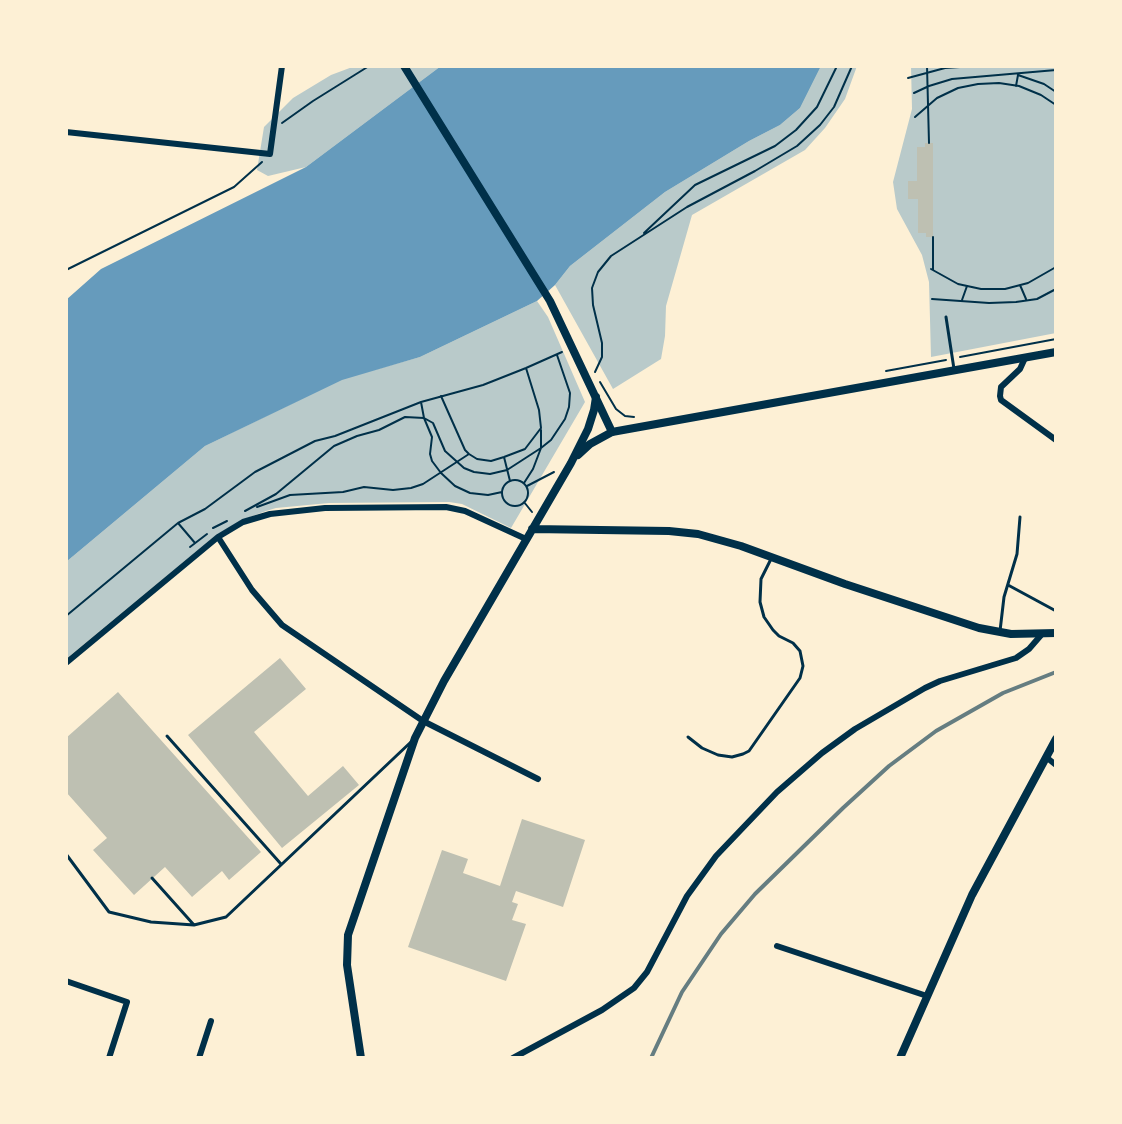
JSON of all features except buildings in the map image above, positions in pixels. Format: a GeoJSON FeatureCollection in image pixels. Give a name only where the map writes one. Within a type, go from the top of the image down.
{"type":"FeatureCollection","features":[{"type":"Feature","properties":{"kind":"main road"},"geometry":{"type":"LineString","coordinates":[[404,66],[550,301],[612,432],[1056,352]]}},
{"type":"Feature","properties":{"kind":"street"},"geometry":{"type":"LineString","coordinates":[[66,132],[270,154],[282,66]]}},
{"type":"Feature","properties":{"kind":"street"},"geometry":{"type":"LineString","coordinates":[[1025,358],[1020,369],[1001,387],[1001,400],[1056,440]]}},
{"type":"Feature","properties":{"kind":"street"},"geometry":{"type":"LineString","coordinates":[[361,1058],[346,965],[348,935],[415,738],[571,463],[588,429],[596,396]]}},
{"type":"Feature","properties":{"kind":"street"},"geometry":{"type":"LineString","coordinates":[[571,463],[590,444],[612,432]]}},
{"type":"Feature","properties":{"kind":"street"},"geometry":{"type":"LineString","coordinates":[[66,663],[219,537],[243,522],[270,514],[325,508],[446,507],[465,511],[526,539]]}},
{"type":"Feature","properties":{"kind":"street"},"geometry":{"type":"LineString","coordinates":[[532,529],[685,532],[712,537],[845,584],[1000,633],[1056,633]]}},
{"type":"Feature","properties":{"kind":"street"},"geometry":{"type":"LineString","coordinates":[[219,537],[252,590],[282,625],[423,721],[537,779]]}},
{"type":"Feature","properties":{"kind":"street"},"geometry":{"type":"LineString","coordinates":[[513,1058],[602,1010],[634,988],[647,972],[687,896],[716,856],[777,792],[822,753],[855,729],[925,688],[946,679],[1016,658],[1029,649],[1042,634]]}},
{"type":"Feature","properties":{"kind":"street"},"geometry":{"type":"LineString","coordinates":[[900,1058],[978,885],[1056,739]]}},
{"type":"Feature","properties":{"kind":"street"},"geometry":{"type":"LineString","coordinates":[[1046,757],[1056,765]]}},
{"type":"Feature","properties":{"kind":"street"},"geometry":{"type":"LineString","coordinates":[[777,946],[927,996]]}},
{"type":"Feature","properties":{"kind":"street"},"geometry":{"type":"LineString","coordinates":[[66,981],[127,1002],[109,1058]]}},
{"type":"Feature","properties":{"kind":"street"},"geometry":{"type":"LineString","coordinates":[[199,1058],[212,1021]]}},
{"type":"Feature","properties":{"kind":"lane"},"geometry":{"type":"LineString","coordinates":[[946,317],[954,370]]}},
{"type":"Feature","properties":{"kind":"lane"},"geometry":{"type":"LineString","coordinates":[[1000,633],[1001,609],[1017,554],[1020,516]]}},
{"type":"Feature","properties":{"kind":"lane"},"geometry":{"type":"LineString","coordinates":[[688,737],[702,748],[718,755],[732,757],[749,751],[800,678],[803,666],[800,651],[793,643],[773,630],[764,617],[760,602],[761,579],[772,557]]}},
{"type":"Feature","properties":{"kind":"lane"},"geometry":{"type":"LineString","coordinates":[[1008,585],[1056,611]]}},
{"type":"Feature","properties":{"kind":"lane"},"geometry":{"type":"LineString","coordinates":[[167,736],[281,864]]}},
{"type":"Feature","properties":{"kind":"lane"},"geometry":{"type":"LineString","coordinates":[[66,854],[109,912],[151,922],[194,925],[226,916],[415,738]]}},
{"type":"Feature","properties":{"kind":"lane"},"geometry":{"type":"LineString","coordinates":[[152,878],[194,925]]}},
{"type":"Feature","properties":{"kind":"path"},"geometry":{"type":"LineString","coordinates":[[282,123],[313,100],[369,66]]}},
{"type":"Feature","properties":{"kind":"path"},"geometry":{"type":"LineString","coordinates":[[640,237],[695,185],[775,146],[796,130],[817,108],[837,66]]}},
{"type":"Feature","properties":{"kind":"path"},"geometry":{"type":"LineString","coordinates":[[589,362],[595,372],[602,357],[602,343],[593,305],[592,288],[598,272],[610,256],[687,207],[797,146],[820,125],[834,106],[852,66]]}},
{"type":"Feature","properties":{"kind":"path"},"geometry":{"type":"LineString","coordinates":[[927,66],[928,143]]}},
{"type":"Feature","properties":{"kind":"path"},"geometry":{"type":"LineString","coordinates":[[908,78],[945,68],[975,66]]}},
{"type":"Feature","properties":{"kind":"path"},"geometry":{"type":"LineString","coordinates":[[914,93],[928,86],[961,78],[1056,70]]}},
{"type":"Feature","properties":{"kind":"path"},"geometry":{"type":"LineString","coordinates":[[1016,86],[1018,75]]}},
{"type":"Feature","properties":{"kind":"path"},"geometry":{"type":"LineString","coordinates":[[1018,75],[1044,84],[1056,92]]}},
{"type":"Feature","properties":{"kind":"path"},"geometry":{"type":"LineString","coordinates":[[961,78],[964,87]]}},
{"type":"Feature","properties":{"kind":"path"},"geometry":{"type":"LineString","coordinates":[[915,117],[937,98],[978,84],[999,83],[1016,86],[1041,95],[1056,105]]}},
{"type":"Feature","properties":{"kind":"path"},"geometry":{"type":"LineString","coordinates":[[66,270],[234,187],[252,173],[270,154]]}},
{"type":"Feature","properties":{"kind":"path"},"geometry":{"type":"LineString","coordinates":[[933,237],[932,270],[958,284],[981,289],[1005,289],[1020,285],[1056,267]]}},
{"type":"Feature","properties":{"kind":"path"},"geometry":{"type":"LineString","coordinates":[[1020,285],[1026,300]]}},
{"type":"Feature","properties":{"kind":"path"},"geometry":{"type":"LineString","coordinates":[[962,301],[967,286]]}},
{"type":"Feature","properties":{"kind":"path"},"geometry":{"type":"LineString","coordinates":[[932,299],[989,303],[1037,299],[1056,289]]}},
{"type":"Feature","properties":{"kind":"path"},"geometry":{"type":"LineString","coordinates":[[66,616],[178,523],[205,509],[255,472],[315,441],[335,436],[421,402],[483,385],[567,349]]}},
{"type":"Feature","properties":{"kind":"path"},"geometry":{"type":"LineString","coordinates":[[251,509],[276,494],[320,456],[340,443],[379,430],[399,418],[412,416],[424,418],[433,423],[442,445],[464,468],[490,474],[507,470],[541,448],[565,419],[569,407],[568,385],[557,355]]}},
{"type":"Feature","properties":{"kind":"path"},"geometry":{"type":"LineString","coordinates":[[524,483],[533,469],[541,448],[539,410],[526,368]]}},
{"type":"Feature","properties":{"kind":"path"},"geometry":{"type":"LineString","coordinates":[[600,382],[616,410],[625,416],[638,418]]}},
{"type":"Feature","properties":{"kind":"path"},"geometry":{"type":"LineString","coordinates":[[441,396],[469,454],[477,459],[491,461],[525,449],[541,429]]}},
{"type":"Feature","properties":{"kind":"path"},"geometry":{"type":"LineString","coordinates":[[421,402],[424,418],[432,437],[430,448],[432,461],[441,473],[455,486],[470,493],[488,495],[502,492]]}},
{"type":"Feature","properties":{"kind":"path"},"geometry":{"type":"LineString","coordinates":[[242,513],[291,495],[343,492],[364,487],[411,488],[423,484],[469,454]]}},
{"type":"Feature","properties":{"kind":"path"},"geometry":{"type":"LineString","coordinates":[[504,457],[510,480]]}},
{"type":"Feature","properties":{"kind":"path"},"geometry":{"type":"LineString","coordinates":[[527,486],[555,471],[550,482]]}},
{"type":"Feature","properties":{"kind":"path"},"geometry":{"type":"LineString","coordinates":[[510,480],[524,483],[528,494],[524,502],[516,506],[504,500],[502,492],[504,485],[510,480]]}},
{"type":"Feature","properties":{"kind":"path"},"geometry":{"type":"LineString","coordinates":[[524,502],[532,512],[528,520]]}},
{"type":"Feature","properties":{"kind":"path"},"geometry":{"type":"LineString","coordinates":[[186,551],[218,525],[234,517]]}},
{"type":"Feature","properties":{"kind":"path"},"geometry":{"type":"LineString","coordinates":[[178,523],[195,543]]}},
{"type":"Feature","properties":{"kind":"shaded area"},"geometry":{"type":"Polygon","coordinates":[[[355,66],[441,66],[306,167],[268,176],[257,170],[264,127],[293,98],[331,75],[355,66]]]}},
{"type":"Feature","properties":{"kind":"shaded area"},"geometry":{"type":"Polygon","coordinates":[[[821,66],[857,66],[845,99],[825,128],[805,150],[692,215],[666,306],[665,336],[661,359],[613,389],[555,285],[570,266],[665,192],[780,125],[800,108],[821,66]]]}},
{"type":"Feature","properties":{"kind":"shaded area"},"geometry":{"type":"Polygon","coordinates":[[[911,66],[1056,66],[1056,333],[931,357],[929,282],[922,255],[897,209],[893,182],[912,109],[911,66]]]}},
{"type":"Feature","properties":{"kind":"shaded area"},"geometry":{"type":"Polygon","coordinates":[[[537,301],[548,317],[585,402],[511,528],[462,504],[449,502],[329,503],[276,508],[242,520],[216,535],[66,659],[66,562],[205,446],[342,379],[420,357],[537,301]]]}},
{"type":"Feature","properties":{"kind":"water"},"geometry":{"type":"Polygon","coordinates":[[[441,66],[821,66],[800,108],[780,125],[665,192],[570,266],[555,285],[537,301],[420,357],[342,380],[205,446],[66,562],[66,300],[101,269],[306,167],[441,66]]]}},
{"type":"Feature","properties":{"kind":"railway"},"geometry":{"type":"LineString","coordinates":[[651,1058],[682,992],[721,934],[755,894],[843,808],[889,766],[936,731],[1003,693],[1056,672]]}}]}
